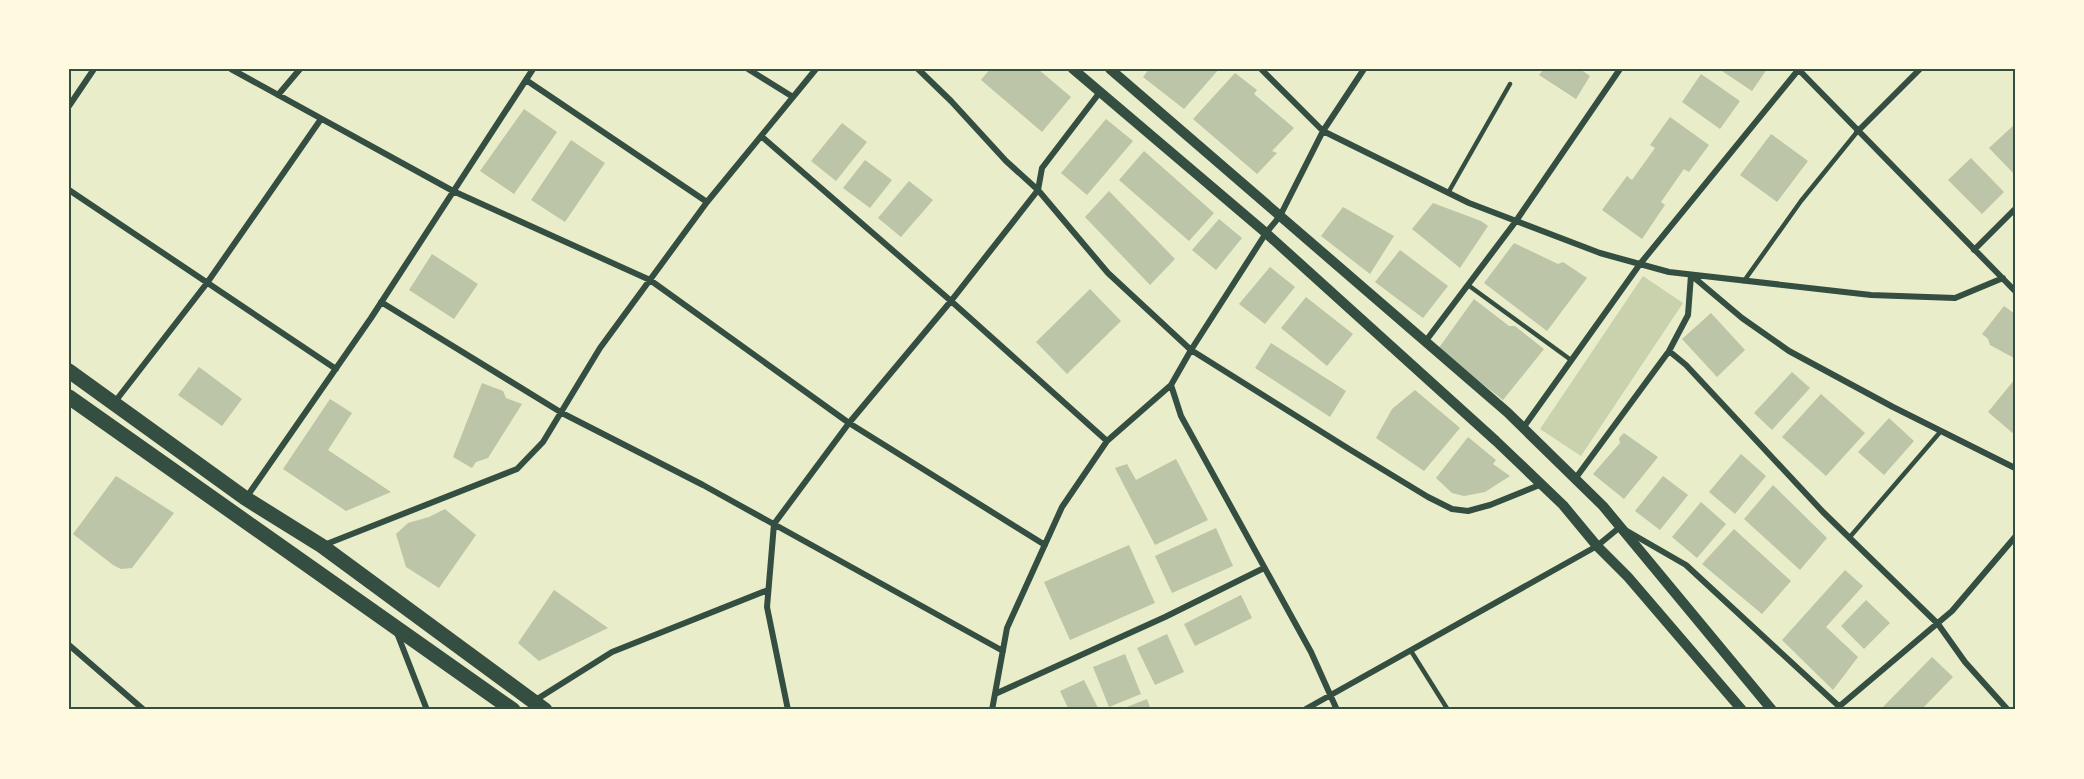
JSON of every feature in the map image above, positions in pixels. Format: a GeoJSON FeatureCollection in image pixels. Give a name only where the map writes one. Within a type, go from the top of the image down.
{"type":"FeatureCollection","features":[{"type":"Feature","properties":{"kind":"highway"},"geometry":{"type":"LineString","coordinates":[[69,371],[245,498],[322,546],[539,706]]}},
{"type":"Feature","properties":{"kind":"highway"},"geometry":{"type":"LineString","coordinates":[[69,397],[513,710]]}},
{"type":"Feature","properties":{"kind":"street"},"geometry":{"type":"LineString","coordinates":[[69,106],[93,69]]}},
{"type":"Feature","properties":{"kind":"street"},"geometry":{"type":"LineString","coordinates":[[231,69],[453,191],[650,280],[849,423],[1045,545]]}},
{"type":"Feature","properties":{"kind":"street"},"geometry":{"type":"LineString","coordinates":[[278,95],[300,69]]}},
{"type":"Feature","properties":{"kind":"street"},"geometry":{"type":"LineString","coordinates":[[245,498],[381,302],[533,69]]}},
{"type":"Feature","properties":{"kind":"street"},"geometry":{"type":"LineString","coordinates":[[748,69],[793,97]]}},
{"type":"Feature","properties":{"kind":"street"},"geometry":{"type":"LineString","coordinates":[[322,546],[517,469],[543,442],[600,348],[707,202],[816,69]]}},
{"type":"Feature","properties":{"kind":"street"},"geometry":{"type":"LineString","coordinates":[[918,69],[951,100],[1006,161],[1038,190],[1108,273],[1191,350],[1349,449],[1452,509],[1468,511],[1490,505],[1542,484]]}},
{"type":"Feature","properties":{"kind":"street"},"geometry":{"type":"LineString","coordinates":[[1073,69],[1266,233],[1542,484],[1628,577],[1742,710]]}},
{"type":"Feature","properties":{"kind":"street"},"geometry":{"type":"LineString","coordinates":[[1110,69],[1523,428],[1603,506],[1772,710]]}},
{"type":"Feature","properties":{"kind":"street"},"geometry":{"type":"LineString","coordinates":[[1261,69],[1323,131],[1469,203],[1600,253],[1669,272],[1871,296],[1955,298],[2002,279]]}},
{"type":"Feature","properties":{"kind":"street"},"geometry":{"type":"LineString","coordinates":[[992,710],[1007,628],[1062,507],[1107,441],[1171,385],[1266,233],[1280,216],[1323,131],[1364,69]]}},
{"type":"Feature","properties":{"kind":"street"},"geometry":{"type":"LineString","coordinates":[[1425,343],[1516,221],[1620,69]]}},
{"type":"Feature","properties":{"kind":"street"},"geometry":{"type":"LineString","coordinates":[[1523,428],[1640,264],[1798,69],[1857,132],[2015,291]]}},
{"type":"Feature","properties":{"kind":"street"},"geometry":{"type":"LineString","coordinates":[[1857,132],[1920,69]]}},
{"type":"Feature","properties":{"kind":"street"},"geometry":{"type":"LineString","coordinates":[[526,80],[707,202]]}},
{"type":"Feature","properties":{"kind":"street"},"geometry":{"type":"LineString","coordinates":[[788,710],[767,607],[774,524],[849,423],[951,301],[1038,190],[1042,168],[1100,92]]}},
{"type":"Feature","properties":{"kind":"street"},"geometry":{"type":"LineString","coordinates":[[114,404],[207,283],[321,119]]}},
{"type":"Feature","properties":{"kind":"street"},"geometry":{"type":"LineString","coordinates":[[761,136],[951,301],[1107,441]]}},
{"type":"Feature","properties":{"kind":"street"},"geometry":{"type":"LineString","coordinates":[[69,190],[336,369]]}},
{"type":"Feature","properties":{"kind":"street"},"geometry":{"type":"LineString","coordinates":[[1974,250],[2015,210]]}},
{"type":"Feature","properties":{"kind":"street"},"geometry":{"type":"LineString","coordinates":[[1575,479],[1669,351],[1688,315],[1691,275]]}},
{"type":"Feature","properties":{"kind":"street"},"geometry":{"type":"LineString","coordinates":[[1691,275],[1742,318],[1789,351],[2015,468]]}},
{"type":"Feature","properties":{"kind":"street"},"geometry":{"type":"LineString","coordinates":[[381,302],[562,413],[703,485],[1002,651]]}},
{"type":"Feature","properties":{"kind":"street"},"geometry":{"type":"LineString","coordinates":[[1669,351],[1686,365],[1823,512],[1938,624],[1965,662],[2008,710]]}},
{"type":"Feature","properties":{"kind":"street"},"geometry":{"type":"LineString","coordinates":[[1171,385],[1181,416],[1311,652],[1337,710]]}},
{"type":"Feature","properties":{"kind":"street"},"geometry":{"type":"LineString","coordinates":[[1304,710],[1597,546],[1620,528]]}},
{"type":"Feature","properties":{"kind":"street"},"geometry":{"type":"LineString","coordinates":[[1620,528],[1686,565],[1839,709],[1952,611],[2015,537]]}},
{"type":"Feature","properties":{"kind":"street"},"geometry":{"type":"LineString","coordinates":[[994,694],[1165,617],[1264,568]]}},
{"type":"Feature","properties":{"kind":"street"},"geometry":{"type":"LineString","coordinates":[[539,706],[612,652],[768,590]]}},
{"type":"Feature","properties":{"kind":"street"},"geometry":{"type":"LineString","coordinates":[[394,624],[427,710]]}},
{"type":"Feature","properties":{"kind":"street"},"geometry":{"type":"LineString","coordinates":[[69,645],[144,710]]}},
{"type":"Feature","properties":{"kind":"lane"},"geometry":{"type":"LineString","coordinates":[[1448,193],[1510,84]]}},
{"type":"Feature","properties":{"kind":"lane"},"geometry":{"type":"LineString","coordinates":[[1744,281],[1801,201],[1857,132]]}},
{"type":"Feature","properties":{"kind":"lane"},"geometry":{"type":"LineString","coordinates":[[1468,285],[1571,360]]}},
{"type":"Feature","properties":{"kind":"lane"},"geometry":{"type":"LineString","coordinates":[[1849,538],[1941,431]]}},
{"type":"Feature","properties":{"kind":"lane"},"geometry":{"type":"LineString","coordinates":[[1412,651],[1448,710]]}},
{"type":"Feature","properties":{"kind":"green space"},"geometry":{"type":"Polygon","coordinates":[[[1643,276],[1683,303],[1581,456],[1540,429],[1643,276]]]}},
{"type":"Feature","properties":{"kind":"building"},"geometry":{"type":"Polygon","coordinates":[[[990,69],[1038,69],[1071,97],[1042,132],[981,80],[990,69]]]}},
{"type":"Feature","properties":{"kind":"building"},"geometry":{"type":"Polygon","coordinates":[[[1149,69],[1219,69],[1184,109],[1143,77],[1149,69]]]}},
{"type":"Feature","properties":{"kind":"building"},"geometry":{"type":"Polygon","coordinates":[[[1544,69],[1580,69],[1590,76],[1576,99],[1539,75],[1544,69]]]}},
{"type":"Feature","properties":{"kind":"building"},"geometry":{"type":"Polygon","coordinates":[[[1719,69],[1767,69],[1752,91],[1719,69]]]}},
{"type":"Feature","properties":{"kind":"building"},"geometry":{"type":"Polygon","coordinates":[[[1235,73],[1257,90],[1254,94],[1294,128],[1272,151],[1277,153],[1257,174],[1193,119],[1235,73]]]}},
{"type":"Feature","properties":{"kind":"building"},"geometry":{"type":"Polygon","coordinates":[[[1701,74],[1740,101],[1720,129],[1682,102],[1701,74]]]}},
{"type":"Feature","properties":{"kind":"building"},"geometry":{"type":"Polygon","coordinates":[[[524,109],[557,132],[514,194],[480,171],[524,109]]]}},
{"type":"Feature","properties":{"kind":"building"},"geometry":{"type":"Polygon","coordinates":[[[1670,117],[1709,145],[1689,172],[1684,169],[1661,202],[1665,205],[1642,239],[1602,210],[1627,176],[1632,180],[1655,148],[1650,145],[1670,117]]]}},
{"type":"Feature","properties":{"kind":"building"},"geometry":{"type":"Polygon","coordinates":[[[1106,119],[1133,141],[1087,195],[1061,173],[1106,119]]]}},
{"type":"Feature","properties":{"kind":"building"},"geometry":{"type":"Polygon","coordinates":[[[842,123],[867,142],[836,181],[811,161],[842,123]]]}},
{"type":"Feature","properties":{"kind":"building"},"geometry":{"type":"Polygon","coordinates":[[[2015,124],[2015,175],[1989,148],[2015,124]]]}},
{"type":"Feature","properties":{"kind":"building"},"geometry":{"type":"Polygon","coordinates":[[[1771,134],[1808,161],[1777,202],[1740,175],[1771,134]]]}},
{"type":"Feature","properties":{"kind":"building"},"geometry":{"type":"Polygon","coordinates":[[[571,140],[605,163],[565,222],[531,200],[571,140]]]}},
{"type":"Feature","properties":{"kind":"building"},"geometry":{"type":"Polygon","coordinates":[[[1144,151],[1214,213],[1189,241],[1119,180],[1144,151]]]}},
{"type":"Feature","properties":{"kind":"building"},"geometry":{"type":"Polygon","coordinates":[[[1971,158],[2004,192],[1982,214],[1948,180],[1971,158]]]}},
{"type":"Feature","properties":{"kind":"building"},"geometry":{"type":"Polygon","coordinates":[[[865,160],[892,180],[870,208],[843,188],[865,160]]]}},
{"type":"Feature","properties":{"kind":"building"},"geometry":{"type":"Polygon","coordinates":[[[909,181],[933,200],[901,237],[878,218],[909,181]]]}},
{"type":"Feature","properties":{"kind":"building"},"geometry":{"type":"Polygon","coordinates":[[[1109,191],[1175,259],[1150,285],[1085,217],[1109,191]]]}},
{"type":"Feature","properties":{"kind":"building"},"geometry":{"type":"Polygon","coordinates":[[[1433,203],[1481,221],[1488,226],[1460,268],[1412,229],[1433,203]]]}},
{"type":"Feature","properties":{"kind":"building"},"geometry":{"type":"Polygon","coordinates":[[[1343,207],[1394,236],[1370,274],[1321,236],[1343,207]]]}},
{"type":"Feature","properties":{"kind":"building"},"geometry":{"type":"Polygon","coordinates":[[[1219,219],[1242,238],[1216,270],[1192,250],[1219,219]]]}},
{"type":"Feature","properties":{"kind":"building"},"geometry":{"type":"Polygon","coordinates":[[[1514,243],[1558,264],[1563,262],[1587,278],[1547,331],[1484,283],[1514,243]]]}},
{"type":"Feature","properties":{"kind":"building"},"geometry":{"type":"Polygon","coordinates":[[[1400,250],[1448,286],[1423,318],[1375,282],[1400,250]]]}},
{"type":"Feature","properties":{"kind":"building"},"geometry":{"type":"Polygon","coordinates":[[[432,254],[478,284],[454,319],[409,290],[432,254]]]}},
{"type":"Feature","properties":{"kind":"building"},"geometry":{"type":"Polygon","coordinates":[[[1270,267],[1295,287],[1265,324],[1239,304],[1270,267]]]}},
{"type":"Feature","properties":{"kind":"building"},"geometry":{"type":"Polygon","coordinates":[[[1090,289],[1121,321],[1067,374],[1036,342],[1090,289]]]}},
{"type":"Feature","properties":{"kind":"building"},"geometry":{"type":"Polygon","coordinates":[[[1306,297],[1353,334],[1327,366],[1281,328],[1306,297]]]}},
{"type":"Feature","properties":{"kind":"building"},"geometry":{"type":"Polygon","coordinates":[[[1474,299],[1509,326],[1515,326],[1544,349],[1503,400],[1438,349],[1474,299]]]}},
{"type":"Feature","properties":{"kind":"building"},"geometry":{"type":"Polygon","coordinates":[[[2004,306],[2015,314],[2014,358],[1990,345],[1988,339],[1982,334],[2004,306]]]}},
{"type":"Feature","properties":{"kind":"building"},"geometry":{"type":"Polygon","coordinates":[[[1711,313],[1745,350],[1717,377],[1682,339],[1711,313]]]}},
{"type":"Feature","properties":{"kind":"building"},"geometry":{"type":"Polygon","coordinates":[[[1271,343],[1346,391],[1330,417],[1255,368],[1271,343]]]}},
{"type":"Feature","properties":{"kind":"building"},"geometry":{"type":"Polygon","coordinates":[[[199,367],[242,399],[222,426],[178,395],[199,367]]]}},
{"type":"Feature","properties":{"kind":"building"},"geometry":{"type":"Polygon","coordinates":[[[1792,372],[1810,388],[1772,430],[1754,413],[1792,372]]]}},
{"type":"Feature","properties":{"kind":"building"},"geometry":{"type":"Polygon","coordinates":[[[2015,379],[2015,435],[1988,412],[2015,379]]]}},
{"type":"Feature","properties":{"kind":"building"},"geometry":{"type":"Polygon","coordinates":[[[482,383],[503,391],[506,398],[522,404],[488,458],[476,462],[472,468],[453,457],[482,383]]]}},
{"type":"Feature","properties":{"kind":"building"},"geometry":{"type":"Polygon","coordinates":[[[1415,390],[1460,428],[1424,471],[1376,438],[1392,409],[1415,390]]]}},
{"type":"Feature","properties":{"kind":"building"},"geometry":{"type":"Polygon","coordinates":[[[1821,394],[1865,433],[1826,476],[1782,437],[1821,394]]]}},
{"type":"Feature","properties":{"kind":"building"},"geometry":{"type":"Polygon","coordinates":[[[330,399],[352,413],[328,450],[391,492],[346,511],[283,469],[330,399]]]}},
{"type":"Feature","properties":{"kind":"building"},"geometry":{"type":"Polygon","coordinates":[[[1889,418],[1914,441],[1884,475],[1858,452],[1889,418]]]}},
{"type":"Feature","properties":{"kind":"building"},"geometry":{"type":"Polygon","coordinates":[[[1624,433],[1658,457],[1624,499],[1593,474],[1620,443],[1619,438],[1624,433]]]}},
{"type":"Feature","properties":{"kind":"building"},"geometry":{"type":"Polygon","coordinates":[[[1468,437],[1496,460],[1493,464],[1510,476],[1485,492],[1464,496],[1452,493],[1436,478],[1468,437]]]}},
{"type":"Feature","properties":{"kind":"building"},"geometry":{"type":"Polygon","coordinates":[[[1741,454],[1766,476],[1735,514],[1709,492],[1741,454]]]}},
{"type":"Feature","properties":{"kind":"building"},"geometry":{"type":"Polygon","coordinates":[[[1176,459],[1208,520],[1155,545],[1115,468],[1127,464],[1136,480],[1176,459]]]}},
{"type":"Feature","properties":{"kind":"building"},"geometry":{"type":"Polygon","coordinates":[[[116,476],[174,513],[132,568],[121,569],[113,565],[73,534],[116,476]]]}},
{"type":"Feature","properties":{"kind":"building"},"geometry":{"type":"Polygon","coordinates":[[[1663,476],[1688,495],[1660,530],[1635,511],[1663,476]]]}},
{"type":"Feature","properties":{"kind":"building"},"geometry":{"type":"Polygon","coordinates":[[[1773,485],[1827,538],[1800,570],[1744,519],[1773,485]]]}},
{"type":"Feature","properties":{"kind":"building"},"geometry":{"type":"Polygon","coordinates":[[[1701,502],[1726,524],[1697,558],[1672,537],[1701,502]]]}},
{"type":"Feature","properties":{"kind":"building"},"geometry":{"type":"Polygon","coordinates":[[[445,509],[476,535],[439,588],[406,567],[396,534],[408,523],[429,517],[445,509]]]}},
{"type":"Feature","properties":{"kind":"building"},"geometry":{"type":"Polygon","coordinates":[[[1216,528],[1233,566],[1172,593],[1155,556],[1216,528]]]}},
{"type":"Feature","properties":{"kind":"building"},"geometry":{"type":"Polygon","coordinates":[[[1734,529],[1791,581],[1762,614],[1702,564],[1734,529]]]}},
{"type":"Feature","properties":{"kind":"building"},"geometry":{"type":"Polygon","coordinates":[[[1129,545],[1155,603],[1070,640],[1044,582],[1129,545]]]}},
{"type":"Feature","properties":{"kind":"building"},"geometry":{"type":"Polygon","coordinates":[[[1845,570],[1863,586],[1826,627],[1858,657],[1833,690],[1782,640],[1845,570]]]}},
{"type":"Feature","properties":{"kind":"building"},"geometry":{"type":"Polygon","coordinates":[[[554,590],[608,628],[539,661],[518,643],[554,590]]]}},
{"type":"Feature","properties":{"kind":"building"},"geometry":{"type":"Polygon","coordinates":[[[1241,595],[1252,618],[1195,646],[1184,624],[1241,595]]]}},
{"type":"Feature","properties":{"kind":"building"},"geometry":{"type":"Polygon","coordinates":[[[1866,600],[1890,623],[1864,649],[1841,626],[1866,600]]]}},
{"type":"Feature","properties":{"kind":"building"},"geometry":{"type":"Polygon","coordinates":[[[1167,634],[1184,672],[1155,685],[1137,648],[1167,634]]]}},
{"type":"Feature","properties":{"kind":"building"},"geometry":{"type":"Polygon","coordinates":[[[1125,654],[1141,694],[1109,707],[1093,667],[1125,654]]]}},
{"type":"Feature","properties":{"kind":"building"},"geometry":{"type":"Polygon","coordinates":[[[1932,657],[1953,677],[1921,710],[1880,710],[1932,657]]]}},
{"type":"Feature","properties":{"kind":"building"},"geometry":{"type":"Polygon","coordinates":[[[1084,680],[1098,708],[1069,710],[1060,691],[1084,680]]]}},
{"type":"Feature","properties":{"kind":"building"},"geometry":{"type":"Polygon","coordinates":[[[1147,699],[1151,710],[1119,710],[1147,699]]]}}]}
